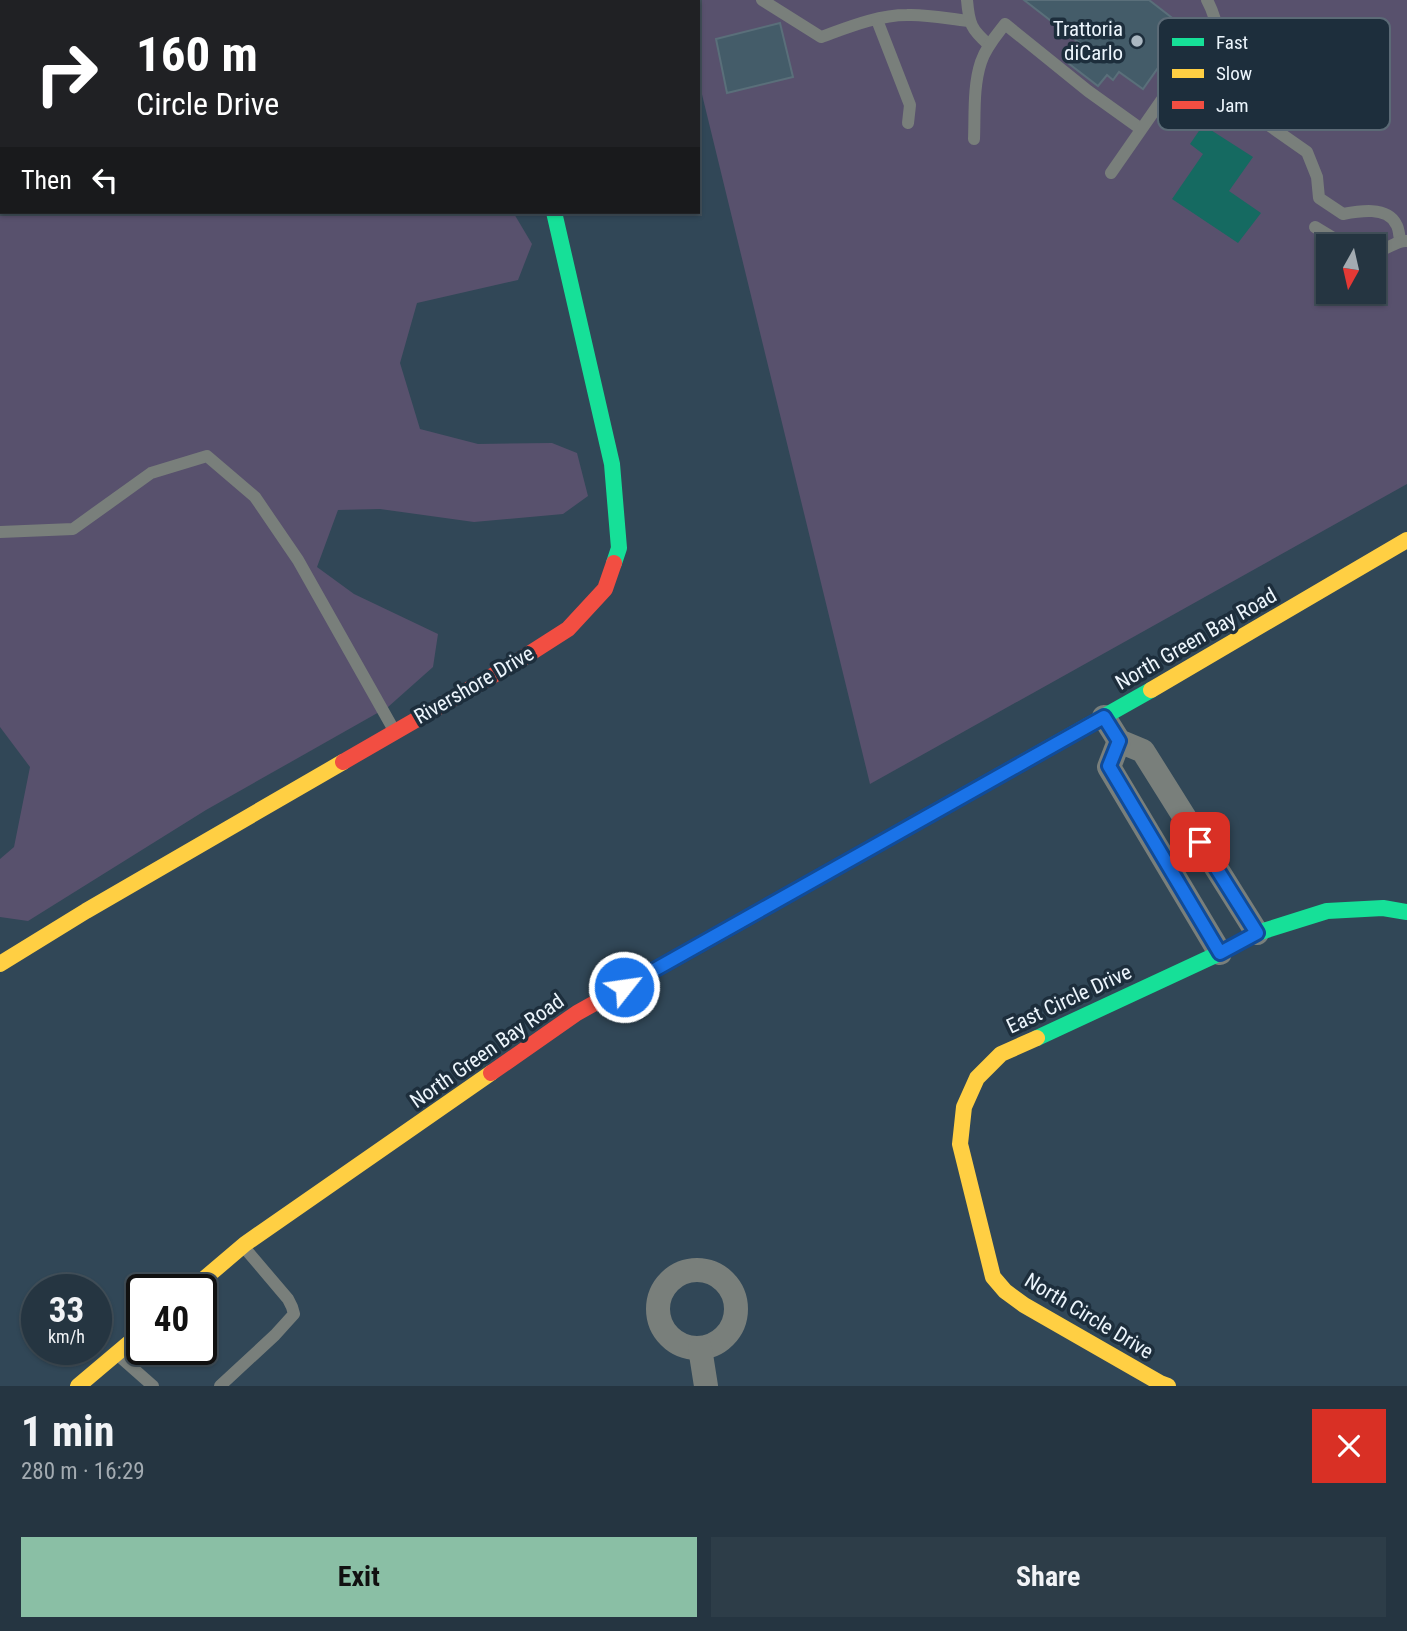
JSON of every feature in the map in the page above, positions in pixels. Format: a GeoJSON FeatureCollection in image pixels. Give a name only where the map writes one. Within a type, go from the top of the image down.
{"type":"FeatureCollection","features":[{"type":"Feature","properties":{"kind":"street","name":"Rivershore Drive"},"geometry":{"type":"LineString","coordinates":[[0,964],[86,911],[519,661],[568,629],[605,589],[619,548],[612,464],[554,214]]}},
{"type":"Feature","properties":{"kind":"street","name":"North Green Bay Road"},"geometry":{"type":"LineString","coordinates":[[209,1274],[243,1245],[578,1013],[1104,717],[1407,540]]}},
{"type":"Feature","properties":{"kind":"street"},"geometry":{"type":"LineString","coordinates":[[1104,717],[1119,741],[1143,751],[1257,933]]}},
{"type":"Feature","properties":{"kind":"street"},"geometry":{"type":"LineString","coordinates":[[1119,741],[1109,766],[1220,953]]}},
{"type":"Feature","properties":{"kind":"street","name":"East Circle Drive"},"geometry":{"type":"LineString","coordinates":[[993,1277],[960,1144],[964,1107],[977,1078],[1001,1054],[1220,953],[1257,933],[1327,911],[1383,908],[1407,912]]}},
{"type":"Feature","properties":{"kind":"street","name":"North Circle Drive"},"geometry":{"type":"LineString","coordinates":[[993,1277],[1005,1291],[1024,1305],[1168,1386]]}},
{"type":"Feature","properties":{"kind":"street"},"geometry":{"type":"LineString","coordinates":[[78,1386],[126,1346]]}},
{"type":"Feature","properties":{"kind":"street"},"geometry":{"type":"LineString","coordinates":[[700,1348],[706,1386]]}},
{"type":"Feature","properties":{"kind":"lane"},"geometry":{"type":"LineString","coordinates":[[762,0],[821,37],[852,26],[909,15],[968,22]]}},
{"type":"Feature","properties":{"kind":"lane"},"geometry":{"type":"LineString","coordinates":[[967,0],[968,22],[989,45]]}},
{"type":"Feature","properties":{"kind":"lane"},"geometry":{"type":"LineString","coordinates":[[1207,0],[1215,18]]}},
{"type":"Feature","properties":{"kind":"lane"},"geometry":{"type":"LineString","coordinates":[[877,20],[909,105],[908,123]]}},
{"type":"Feature","properties":{"kind":"lane"},"geometry":{"type":"LineString","coordinates":[[974,139],[976,93],[981,62],[989,45],[1005,24],[1088,91],[1141,129]]}},
{"type":"Feature","properties":{"kind":"lane"},"geometry":{"type":"LineString","coordinates":[[1111,173],[1158,105]]}},
{"type":"Feature","properties":{"kind":"lane"},"geometry":{"type":"LineString","coordinates":[[1276,130],[1307,152],[1317,177],[1319,198],[1343,214],[1363,210],[1387,215],[1396,221],[1404,241],[1386,248]]}},
{"type":"Feature","properties":{"kind":"lane"},"geometry":{"type":"LineString","coordinates":[[1315,227],[1327,234]]}},
{"type":"Feature","properties":{"kind":"lane"},"geometry":{"type":"LineString","coordinates":[[0,532],[73,529],[151,472],[207,456],[255,496],[291,550],[395,732]]}},
{"type":"Feature","properties":{"kind":"lane"},"geometry":{"type":"LineString","coordinates":[[220,1386],[294,1314],[288,1299],[243,1245]]}},
{"type":"Feature","properties":{"kind":"lane"},"geometry":{"type":"LineString","coordinates":[[116,1354],[153,1386]]}},
{"type":"Feature","properties":{"kind":"shaded area"},"geometry":{"type":"Polygon","coordinates":[[[700,0],[1407,0],[1407,484],[870,784],[700,86],[700,0]]]}},
{"type":"Feature","properties":{"kind":"shaded area"},"geometry":{"type":"Polygon","coordinates":[[[1200,130],[1211,130],[1253,157],[1229,191],[1261,213],[1238,243],[1172,199],[1203,154],[1190,144],[1200,130]]]}},
{"type":"Feature","properties":{"kind":"shaded area"},"geometry":{"type":"Polygon","coordinates":[[[0,214],[514,214],[532,244],[518,280],[417,303],[400,363],[420,429],[478,444],[552,443],[577,453],[588,496],[563,514],[474,522],[380,509],[338,510],[317,567],[354,594],[438,634],[433,667],[388,707],[206,810],[28,921],[0,917],[0,859],[14,847],[30,767],[0,727],[0,214]]]}},
{"type":"Feature","properties":{"kind":"building","name":"Trattoria diCarlo"},"geometry":{"type":"Polygon","coordinates":[[[1024,0],[1149,0],[1172,18],[1158,18],[1158,68],[1143,89],[1119,72],[1113,80],[1107,75],[1098,86],[1068,63],[1082,45],[1024,0]]]}},
{"type":"Feature","properties":{"kind":"building"},"geometry":{"type":"Polygon","coordinates":[[[780,23],[793,77],[727,93],[716,39],[780,23]]]}},
{"type":"Feature","properties":{"kind":"traffic: fast"},"geometry":{"type":"LineString","coordinates":[[554,214],[612,464],[619,548],[614,563]]}},
{"type":"Feature","properties":{"kind":"traffic: fast"},"geometry":{"type":"LineString","coordinates":[[679,956],[1151,690]]}},
{"type":"Feature","properties":{"kind":"traffic: fast"},"geometry":{"type":"LineString","coordinates":[[1037,1038],[1220,953],[1257,933],[1327,911],[1383,908],[1407,912]]}},
{"type":"Feature","properties":{"kind":"traffic: slow"},"geometry":{"type":"LineString","coordinates":[[1151,690],[1407,540]]}},
{"type":"Feature","properties":{"kind":"traffic: slow"},"geometry":{"type":"LineString","coordinates":[[0,964],[343,762]]}},
{"type":"Feature","properties":{"kind":"traffic: slow"},"geometry":{"type":"LineString","coordinates":[[1037,1038],[1001,1054],[977,1078],[964,1107],[960,1144],[993,1277],[1005,1291],[1024,1305],[1168,1386]]}},
{"type":"Feature","properties":{"kind":"traffic: slow"},"geometry":{"type":"LineString","coordinates":[[210,1274],[245,1244],[491,1073]]}},
{"type":"Feature","properties":{"kind":"traffic: slow"},"geometry":{"type":"LineString","coordinates":[[78,1386],[126,1346]]}},
{"type":"Feature","properties":{"kind":"traffic: jam"},"geometry":{"type":"LineString","coordinates":[[343,762],[518,661],[568,629],[605,589],[614,563]]}},
{"type":"Feature","properties":{"kind":"traffic: jam"},"geometry":{"type":"LineString","coordinates":[[491,1073],[577,1013],[679,956]]}},
{"type":"Feature","properties":{"kind":"place","name":"Trattoria diCarlo"},"geometry":{"type":"Point","coordinates":[1137,41]}},
{"type":"Feature","properties":{"kind":"route"},"geometry":{"type":"LineString","coordinates":[[624,987],[1104,717],[1119,741],[1109,766],[1220,953],[1257,933],[1200,842]]}}]}
